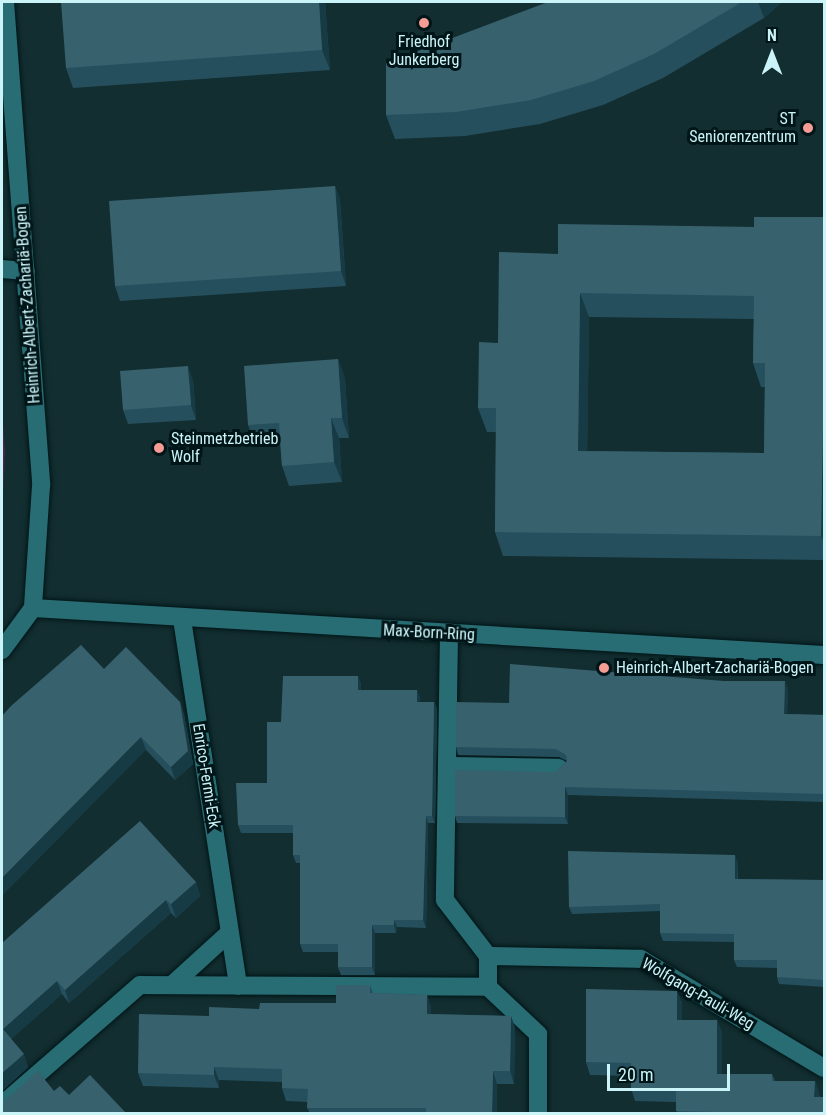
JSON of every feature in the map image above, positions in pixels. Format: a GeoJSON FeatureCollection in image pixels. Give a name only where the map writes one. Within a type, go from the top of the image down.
{"type":"FeatureCollection","features":[{"type":"Feature","properties":{"kind":"street","name":"Heinrich-Albert-Zachariä-Bogen"},"geometry":{"type":"LineString","coordinates":[[5,2],[41,486],[33,609]]}},
{"type":"Feature","properties":{"kind":"street"},"geometry":{"type":"LineString","coordinates":[[2,269],[26,271]]}},
{"type":"Feature","properties":{"kind":"street"},"geometry":{"type":"LineString","coordinates":[[2,650],[33,609]]}},
{"type":"Feature","properties":{"kind":"street","name":"Max-Born-Ring"},"geometry":{"type":"LineString","coordinates":[[33,609],[449,635],[825,655]]}},
{"type":"Feature","properties":{"kind":"street","name":"Enrico-Fermi-Eck"},"geometry":{"type":"LineString","coordinates":[[182,619],[238,986]]}},
{"type":"Feature","properties":{"kind":"street"},"geometry":{"type":"LineString","coordinates":[[449,635],[445,900],[488,956],[488,987]]}},
{"type":"Feature","properties":{"kind":"street"},"geometry":{"type":"LineString","coordinates":[[447,766],[559,768]]}},
{"type":"Feature","properties":{"kind":"street"},"geometry":{"type":"LineString","coordinates":[[172,985],[230,933]]}},
{"type":"Feature","properties":{"kind":"street","name":"Wolfgang-Pauli-Weg"},"geometry":{"type":"LineString","coordinates":[[488,956],[641,959],[825,1068]]}},
{"type":"Feature","properties":{"kind":"street"},"geometry":{"type":"LineString","coordinates":[[2,1105],[140,985],[488,987],[538,1034],[538,1113]]}},
{"type":"Feature","properties":{"kind":"shaded area"},"geometry":{"type":"Polygon","coordinates":[[[2,408],[5,452],[2,519],[2,408]]]}},
{"type":"Feature","properties":{"kind":"building"},"geometry":{"type":"Polygon","coordinates":[[[61,2],[319,2],[322,50],[66,68],[61,2]]]}},
{"type":"Feature","properties":{"kind":"building"},"geometry":{"type":"Polygon","coordinates":[[[548,2],[742,2],[654,54],[594,81],[531,100],[456,112],[386,115],[386,63],[548,2]]]}},
{"type":"Feature","properties":{"kind":"building"},"geometry":{"type":"Polygon","coordinates":[[[335,186],[341,271],[115,286],[109,201],[335,186]]]}},
{"type":"Feature","properties":{"kind":"building"},"geometry":{"type":"Polygon","coordinates":[[[754,217],[825,217],[821,536],[495,532],[496,408],[478,408],[479,342],[498,343],[499,252],[558,254],[558,224],[754,227],[754,217]],[[580,293],[578,451],[764,453],[765,363],[753,363],[754,296],[580,293]]]}},
{"type":"Feature","properties":{"kind":"building"},"geometry":{"type":"Polygon","coordinates":[[[338,359],[342,418],[331,418],[334,462],[282,466],[279,423],[248,425],[244,366],[338,359]]]}},
{"type":"Feature","properties":{"kind":"building"},"geometry":{"type":"Polygon","coordinates":[[[188,366],[191,405],[123,410],[120,371],[188,366]]]}},
{"type":"Feature","properties":{"kind":"building"},"geometry":{"type":"Polygon","coordinates":[[[81,645],[104,669],[126,647],[180,702],[188,751],[171,767],[141,737],[2,878],[2,716],[81,645]]]}},
{"type":"Feature","properties":{"kind":"building"},"geometry":{"type":"Polygon","coordinates":[[[510,664],[724,681],[785,681],[784,714],[825,715],[825,794],[565,787],[565,817],[455,816],[455,770],[556,772],[567,761],[566,755],[556,749],[456,747],[456,702],[509,703],[510,664]]]}},
{"type":"Feature","properties":{"kind":"building"},"geometry":{"type":"Polygon","coordinates":[[[283,676],[358,676],[358,690],[417,690],[417,702],[434,702],[432,816],[426,816],[423,920],[394,920],[394,925],[372,925],[372,967],[338,967],[338,944],[300,944],[300,855],[293,855],[293,825],[238,825],[236,783],[267,783],[267,722],[281,722],[283,676]]]}},
{"type":"Feature","properties":{"kind":"building"},"geometry":{"type":"Polygon","coordinates":[[[140,821],[196,882],[171,904],[166,900],[65,990],[57,981],[3,1029],[24,1054],[2,1073],[2,943],[140,821]]]}},
{"type":"Feature","properties":{"kind":"building"},"geometry":{"type":"Polygon","coordinates":[[[568,851],[735,855],[735,879],[825,880],[825,980],[777,977],[777,960],[734,960],[734,934],[660,933],[660,904],[569,907],[568,851]]]}},
{"type":"Feature","properties":{"kind":"building"},"geometry":{"type":"Polygon","coordinates":[[[336,985],[370,985],[370,993],[427,995],[427,1014],[511,1016],[510,1071],[493,1071],[492,1113],[426,1113],[426,1108],[307,1108],[308,1089],[282,1088],[282,1069],[214,1067],[214,1075],[138,1073],[139,1014],[209,1016],[209,1007],[259,1009],[260,1003],[336,1003],[336,985]]]}},
{"type":"Feature","properties":{"kind":"building"},"geometry":{"type":"Polygon","coordinates":[[[586,989],[677,991],[677,1020],[717,1020],[717,1074],[772,1074],[772,1081],[815,1081],[814,1097],[825,1097],[825,1113],[676,1111],[676,1089],[631,1088],[631,1063],[586,1062],[586,989]]]}},
{"type":"Feature","properties":{"kind":"building"},"geometry":{"type":"Polygon","coordinates":[[[38,1071],[54,1091],[60,1086],[69,1095],[90,1075],[126,1113],[2,1113],[2,1101],[38,1071]]]}},
{"type":"Feature","properties":{"kind":"place","name":"Friedhof Junkerberg"},"geometry":{"type":"Point","coordinates":[424,23]}},
{"type":"Feature","properties":{"kind":"place","name":"ST Seniorenzentrum"},"geometry":{"type":"Point","coordinates":[808,128]}},
{"type":"Feature","properties":{"kind":"place","name":"Steinmetzbetrieb Wolf"},"geometry":{"type":"Point","coordinates":[159,448]}},
{"type":"Feature","properties":{"kind":"place","name":"Heinrich-Albert-Zachariä-Bogen"},"geometry":{"type":"Point","coordinates":[604,668]}}]}
